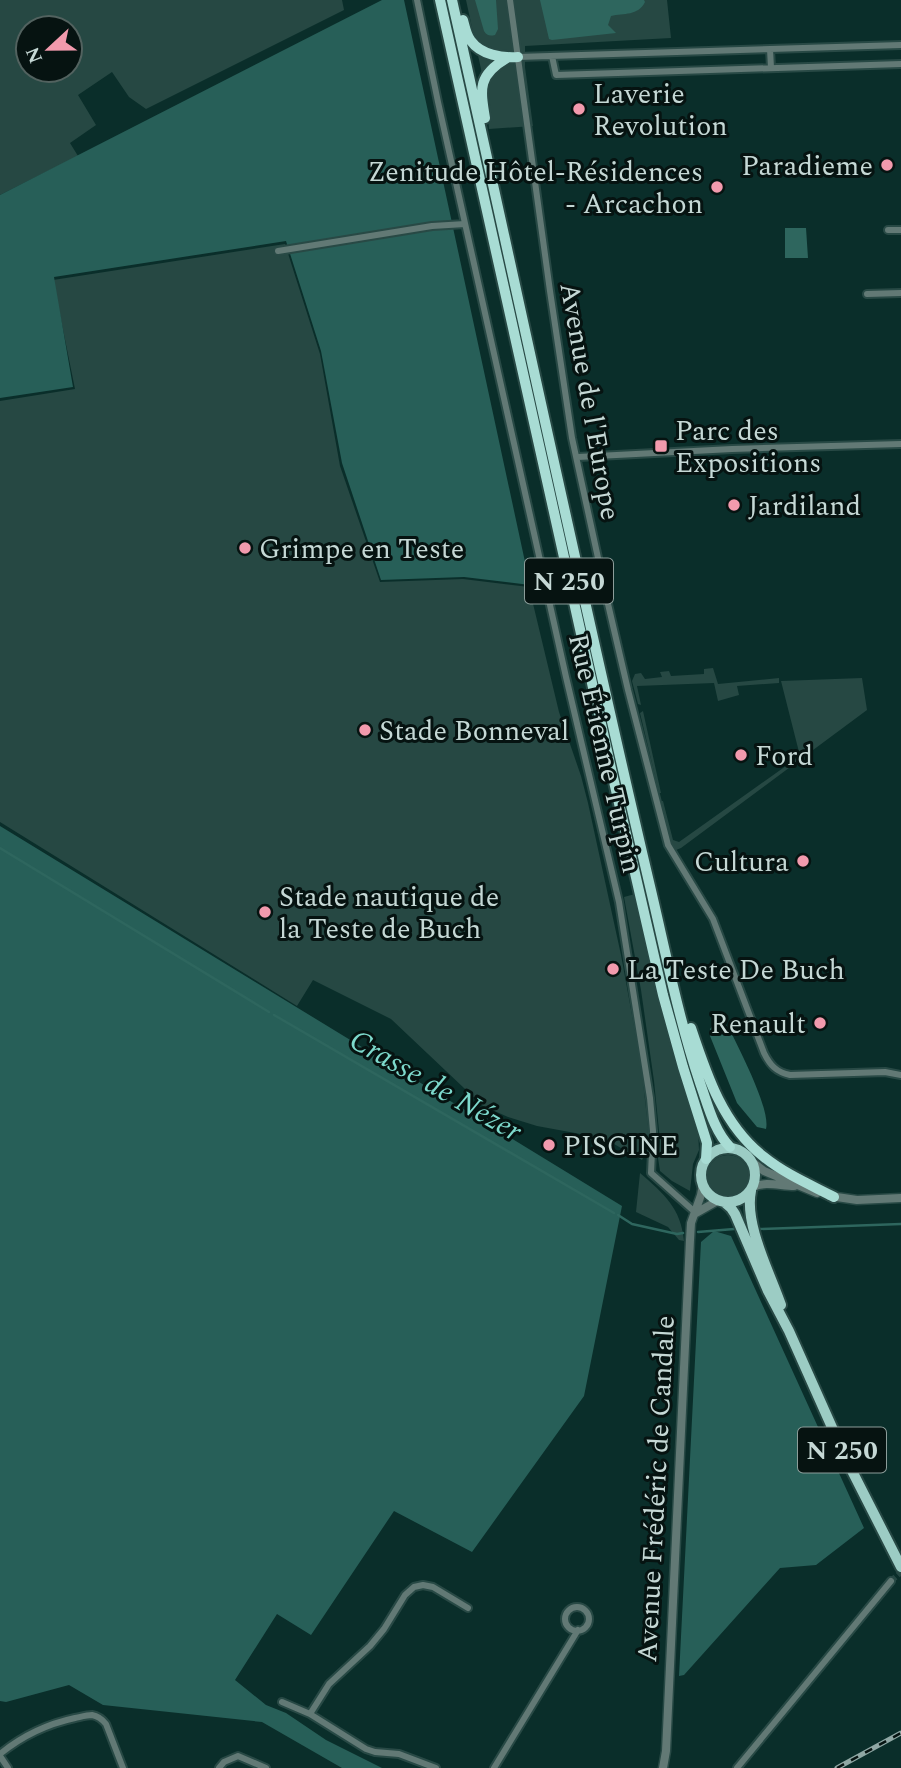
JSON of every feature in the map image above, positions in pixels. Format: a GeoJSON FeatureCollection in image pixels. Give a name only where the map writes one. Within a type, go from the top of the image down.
{"type":"FeatureCollection","features":[{"type":"Feature","properties":{"kind":"highway","name":"N 250"},"geometry":{"type":"LineString","coordinates":[[440,0],[669,1020],[708,1143],[706,1159]]}},
{"type":"Feature","properties":{"kind":"highway","name":"N 250"},"geometry":{"type":"LineString","coordinates":[[452,0],[675,993],[694,1064],[718,1131],[730,1147]]}},
{"type":"Feature","properties":{"kind":"highway"},"geometry":{"type":"LineString","coordinates":[[458,0],[472,43],[485,52],[512,57]]}},
{"type":"Feature","properties":{"kind":"highway"},"geometry":{"type":"LineString","coordinates":[[487,159],[482,84],[489,70],[512,57]]}},
{"type":"Feature","properties":{"kind":"highway","name":"N 250"},"geometry":{"type":"LineString","coordinates":[[651,890],[691,1028],[721,1105],[740,1133],[765,1158],[834,1198]]}},
{"type":"Feature","properties":{"kind":"main road"},"geometry":{"type":"LineString","coordinates":[[706,1159],[721,1149],[730,1147]]}},
{"type":"Feature","properties":{"kind":"main road","name":"N 250"},"geometry":{"type":"LineString","coordinates":[[730,1147],[746,1155],[751,1161],[755,1176],[749,1211],[789,1331]]}},
{"type":"Feature","properties":{"kind":"main road","name":"N 250"},"geometry":{"type":"LineString","coordinates":[[706,1159],[701,1173],[703,1184],[709,1194],[722,1201],[735,1214],[847,1461],[901,1567]]}},
{"type":"Feature","properties":{"kind":"main road"},"geometry":{"type":"LineString","coordinates":[[722,1201],[738,1200],[752,1189]]}},
{"type":"Feature","properties":{"kind":"street","name":"Rue Étienne Turpin"},"geometry":{"type":"LineString","coordinates":[[417,0],[566,677],[619,902],[650,1098],[653,1131],[651,1173],[696,1213]]}},
{"type":"Feature","properties":{"kind":"street","name":"Avenue de l'Europe"},"geometry":{"type":"LineString","coordinates":[[510,0],[512,57],[572,438],[608,604],[667,845],[713,919],[770,1064],[775,1070],[790,1075],[885,1072],[901,1075]]}},
{"type":"Feature","properties":{"kind":"street"},"geometry":{"type":"LineString","coordinates":[[512,57],[901,45]]}},
{"type":"Feature","properties":{"kind":"street"},"geometry":{"type":"LineString","coordinates":[[770,49],[771,68]]}},
{"type":"Feature","properties":{"kind":"street"},"geometry":{"type":"LineString","coordinates":[[552,56],[556,75],[901,64]]}},
{"type":"Feature","properties":{"kind":"street"},"geometry":{"type":"LineString","coordinates":[[278,251],[432,226],[465,224]]}},
{"type":"Feature","properties":{"kind":"street"},"geometry":{"type":"LineString","coordinates":[[888,230],[901,230]]}},
{"type":"Feature","properties":{"kind":"street"},"geometry":{"type":"LineString","coordinates":[[867,294],[901,293]]}},
{"type":"Feature","properties":{"kind":"street"},"geometry":{"type":"LineString","coordinates":[[578,457],[901,444]]}},
{"type":"Feature","properties":{"kind":"street"},"geometry":{"type":"LineString","coordinates":[[751,1161],[764,1171],[834,1198],[901,1198]]}},
{"type":"Feature","properties":{"kind":"street"},"geometry":{"type":"LineString","coordinates":[[752,1189],[767,1183],[800,1187]]}},
{"type":"Feature","properties":{"kind":"street","name":"Avenue Frédéric de Candale"},"geometry":{"type":"LineString","coordinates":[[663,1768],[676,1563],[691,1223],[703,1184]]}},
{"type":"Feature","properties":{"kind":"street"},"geometry":{"type":"LineString","coordinates":[[696,1213],[722,1201]]}},
{"type":"Feature","properties":{"kind":"street"},"geometry":{"type":"LineString","coordinates":[[737,1768],[891,1581]]}},
{"type":"Feature","properties":{"kind":"street"},"geometry":{"type":"LineString","coordinates":[[310,1714],[329,1684],[370,1646],[405,1595],[414,1587],[433,1587],[468,1608]]}},
{"type":"Feature","properties":{"kind":"street"},"geometry":{"type":"LineString","coordinates":[[494,1768],[578,1630]]}},
{"type":"Feature","properties":{"kind":"street"},"geometry":{"type":"LineString","coordinates":[[282,1702],[310,1714],[366,1749],[398,1754],[436,1768]]}},
{"type":"Feature","properties":{"kind":"street"},"geometry":{"type":"LineString","coordinates":[[8,1768],[0,1755],[11,1745],[43,1727],[91,1715],[106,1724],[123,1768]]}},
{"type":"Feature","properties":{"kind":"street"},"geometry":{"type":"LineString","coordinates":[[219,1768],[224,1762],[238,1756],[266,1768]]}},
{"type":"Feature","properties":{"kind":"shaded area"},"geometry":{"type":"Polygon","coordinates":[[[0,0],[342,0],[344,10],[146,109],[129,97],[112,72],[78,95],[96,125],[70,143],[78,156],[0,195],[0,0]]]}},
{"type":"Feature","properties":{"kind":"shaded area"},"geometry":{"type":"Polygon","coordinates":[[[382,0],[404,0],[530,585],[464,577],[381,580],[342,463],[321,351],[286,241],[54,277],[73,387],[0,398],[0,195],[382,0]]]}},
{"type":"Feature","properties":{"kind":"shaded area"},"geometry":{"type":"Polygon","coordinates":[[[466,0],[667,0],[671,38],[525,46],[533,126],[489,129],[486,92],[466,0]]]}},
{"type":"Feature","properties":{"kind":"shaded area"},"geometry":{"type":"Polygon","coordinates":[[[475,0],[496,0],[498,29],[495,35],[486,34],[484,31],[475,0]]]}},
{"type":"Feature","properties":{"kind":"shaded area"},"geometry":{"type":"Polygon","coordinates":[[[540,0],[645,2],[635,12],[611,16],[608,25],[616,33],[552,40],[549,39],[540,0]]]}},
{"type":"Feature","properties":{"kind":"shaded area"},"geometry":{"type":"Polygon","coordinates":[[[785,228],[806,228],[808,258],[785,258],[785,228]]]}},
{"type":"Feature","properties":{"kind":"shaded area"},"geometry":{"type":"Polygon","coordinates":[[[285,244],[320,354],[340,466],[380,582],[463,579],[529,587],[559,712],[588,803],[621,955],[641,1064],[650,1144],[642,1160],[614,1144],[586,1135],[537,1126],[483,1106],[391,1019],[313,980],[297,1006],[0,822],[0,401],[75,389],[53,280],[285,244]]]}},
{"type":"Feature","properties":{"kind":"shaded area"},"geometry":{"type":"Polygon","coordinates":[[[713,668],[718,684],[779,678],[779,683],[737,686],[739,695],[718,701],[714,683],[637,686],[641,705],[638,704],[632,681],[635,674],[641,673],[645,679],[662,677],[660,672],[669,671],[671,676],[704,674],[704,669],[713,668]]]}},
{"type":"Feature","properties":{"kind":"shaded area"},"geometry":{"type":"Polygon","coordinates":[[[862,678],[867,710],[681,848],[676,850],[672,847],[661,801],[673,840],[679,842],[800,756],[781,681],[862,678]]]}},
{"type":"Feature","properties":{"kind":"shaded area"},"geometry":{"type":"Polygon","coordinates":[[[643,711],[661,793],[640,713],[643,711]]]}},
{"type":"Feature","properties":{"kind":"shaded area"},"geometry":{"type":"Polygon","coordinates":[[[0,826],[622,1206],[584,1396],[472,1552],[394,1511],[311,1635],[277,1614],[235,1680],[266,1705],[286,1713],[326,1740],[382,1768],[342,1768],[262,1722],[103,1705],[69,1685],[6,1702],[0,1701],[0,826]]]}},
{"type":"Feature","properties":{"kind":"shaded area"},"geometry":{"type":"Polygon","coordinates":[[[635,894],[675,1060],[698,1129],[699,1150],[693,1164],[690,1191],[660,1171],[654,1081],[624,897],[635,894]]]}},
{"type":"Feature","properties":{"kind":"shaded area"},"geometry":{"type":"Polygon","coordinates":[[[714,1024],[728,1026],[753,1078],[764,1107],[766,1129],[757,1127],[737,1103],[710,1036],[710,1029],[714,1024]]]}},
{"type":"Feature","properties":{"kind":"shaded area"},"geometry":{"type":"Polygon","coordinates":[[[728,1155],[743,1161],[749,1176],[743,1191],[728,1197],[713,1191],[707,1176],[713,1161],[728,1155]]]}},
{"type":"Feature","properties":{"kind":"shaded area"},"geometry":{"type":"Polygon","coordinates":[[[640,1173],[670,1202],[679,1219],[684,1241],[679,1240],[668,1227],[636,1212],[640,1173]]]}},
{"type":"Feature","properties":{"kind":"shaded area"},"geometry":{"type":"Polygon","coordinates":[[[714,1231],[731,1236],[864,1528],[816,1565],[780,1568],[684,1675],[679,1676],[701,1242],[714,1231]]]}},
{"type":"Feature","properties":{"kind":"waterway","name":"Crasse de Nézer"},"geometry":{"type":"LineString","coordinates":[[0,848],[269,1012]]}},
{"type":"Feature","properties":{"kind":"waterway","name":"Crasse de Nézer"},"geometry":{"type":"LineString","coordinates":[[274,1015],[614,1213]]}},
{"type":"Feature","properties":{"kind":"waterway","name":"Crasse de Nézer"},"geometry":{"type":"LineString","coordinates":[[618,1215],[632,1224],[683,1233]]}},
{"type":"Feature","properties":{"kind":"waterway","name":"Crasse de Nézer"},"geometry":{"type":"LineString","coordinates":[[759,1229],[901,1224]]}},
{"type":"Feature","properties":{"kind":"waterway","name":"Crasse de Nézer"},"geometry":{"type":"LineString","coordinates":[[698,1232],[734,1229]]}},
{"type":"Feature","properties":{"kind":"tunnel"},"geometry":{"type":"LineString","coordinates":[[891,1581],[901,1572]]}},
{"type":"Feature","properties":{"kind":"railway"},"geometry":{"type":"LineString","coordinates":[[837,1768],[901,1733]]}},
{"type":"Feature","properties":{"kind":"place","name":"Laverie Revolution"},"geometry":{"type":"Point","coordinates":[579,109]}},
{"type":"Feature","properties":{"kind":"place","name":"Paradieme"},"geometry":{"type":"Point","coordinates":[887,165]}},
{"type":"Feature","properties":{"kind":"place","name":"Zenitude Hôtel-Résidences - Arcachon"},"geometry":{"type":"Point","coordinates":[717,187]}},
{"type":"Feature","properties":{"kind":"place","name":"Parc des Expositions"},"geometry":{"type":"Point","coordinates":[661,446]}},
{"type":"Feature","properties":{"kind":"place","name":"Jardiland"},"geometry":{"type":"Point","coordinates":[734,505]}},
{"type":"Feature","properties":{"kind":"place","name":"Grimpe en Teste"},"geometry":{"type":"Point","coordinates":[245,548]}},
{"type":"Feature","properties":{"kind":"place","name":"Stade Bonneval"},"geometry":{"type":"Point","coordinates":[365,730]}},
{"type":"Feature","properties":{"kind":"place","name":"Ford"},"geometry":{"type":"Point","coordinates":[741,755]}},
{"type":"Feature","properties":{"kind":"place","name":"Cultura"},"geometry":{"type":"Point","coordinates":[803,861]}},
{"type":"Feature","properties":{"kind":"place","name":"Stade nautique de la Teste de Buch"},"geometry":{"type":"Point","coordinates":[265,912]}},
{"type":"Feature","properties":{"kind":"place","name":"La Teste De Buch"},"geometry":{"type":"Point","coordinates":[613,969]}},
{"type":"Feature","properties":{"kind":"place","name":"Renault"},"geometry":{"type":"Point","coordinates":[820,1023]}},
{"type":"Feature","properties":{"kind":"place","name":"PISCINE"},"geometry":{"type":"Point","coordinates":[549,1145]}}]}
